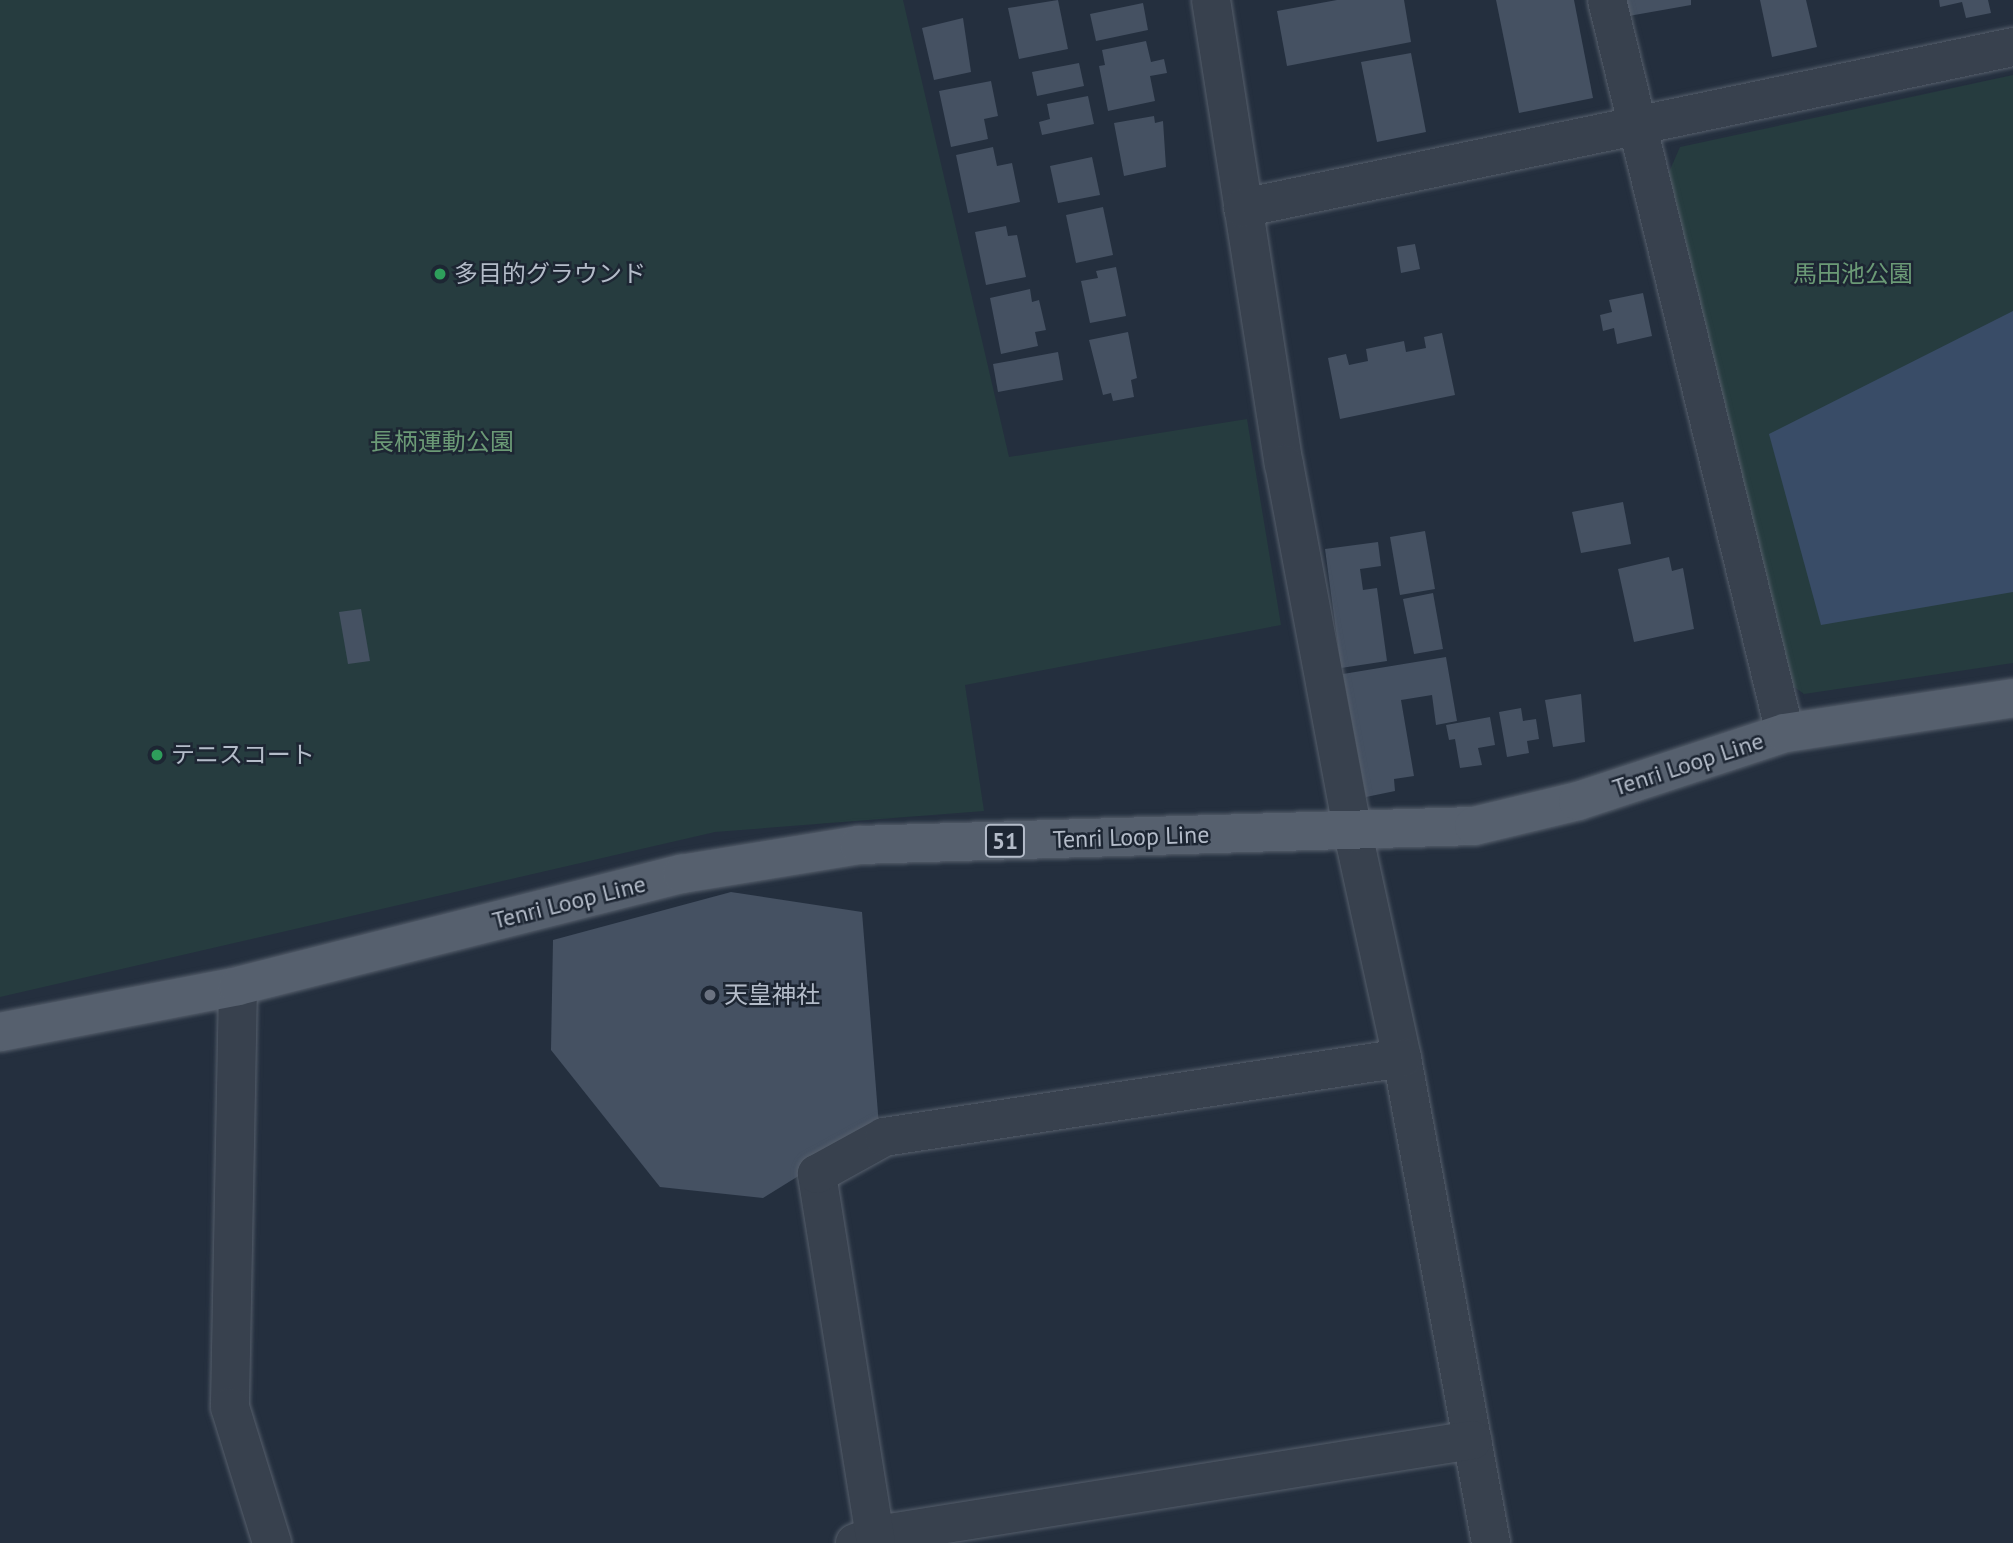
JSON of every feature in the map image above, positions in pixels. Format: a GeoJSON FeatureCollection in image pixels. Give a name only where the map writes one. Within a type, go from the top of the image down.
{"type":"FeatureCollection","features":[{"type":"Feature","properties":{"kind":"main road","name":"Tenri Loop Line"},"geometry":{"type":"LineString","coordinates":[[0,1032],[238,986],[682,874],[859,845],[1353,833],[1474,826],[1578,801],[1785,733],[2013,698]]}},
{"type":"Feature","properties":{"kind":"street"},"geometry":{"type":"LineString","coordinates":[[1212,0],[1284,464],[1353,833],[1402,1058],[1491,1543]]}},
{"type":"Feature","properties":{"kind":"street"},"geometry":{"type":"LineString","coordinates":[[1607,0],[1785,733]]}},
{"type":"Feature","properties":{"kind":"street"},"geometry":{"type":"LineString","coordinates":[[1244,208],[2013,47]]}},
{"type":"Feature","properties":{"kind":"street"},"geometry":{"type":"LineString","coordinates":[[238,986],[230,1407],[272,1543]]}},
{"type":"Feature","properties":{"kind":"street"},"geometry":{"type":"LineString","coordinates":[[1402,1058],[884,1137],[817,1174],[869,1540],[1472,1440]]}},
{"type":"Feature","properties":{"kind":"green space","name":"長柄運動公園"},"geometry":{"type":"Polygon","coordinates":[[[0,0],[903,0],[1009,457],[1247,419],[1281,625],[965,685],[984,811],[715,832],[0,997],[0,0]]]}},
{"type":"Feature","properties":{"kind":"green space","name":"馬田池公園"},"geometry":{"type":"Polygon","coordinates":[[[2013,75],[2013,663],[1804,694],[1786,681],[1666,179],[1680,147],[2013,75]]]}},
{"type":"Feature","properties":{"kind":"water"},"geometry":{"type":"Polygon","coordinates":[[[2013,311],[2013,592],[1821,625],[1769,434],[2013,311]]]}},
{"type":"Feature","properties":{"kind":"building"},"geometry":{"type":"Polygon","coordinates":[[[1058,0],[1068,49],[1019,59],[1008,8],[1058,0]]]}},
{"type":"Feature","properties":{"kind":"building"},"geometry":{"type":"Polygon","coordinates":[[[1337,0],[1404,0],[1411,42],[1287,66],[1277,11],[1337,0]]]}},
{"type":"Feature","properties":{"kind":"building"},"geometry":{"type":"Polygon","coordinates":[[[1496,0],[1574,0],[1593,98],[1519,113],[1496,0]]]}},
{"type":"Feature","properties":{"kind":"building"},"geometry":{"type":"Polygon","coordinates":[[[1620,0],[1691,0],[1691,5],[1623,17],[1620,0]]]}},
{"type":"Feature","properties":{"kind":"building"},"geometry":{"type":"Polygon","coordinates":[[[1760,0],[1806,0],[1817,47],[1772,57],[1760,0]]]}},
{"type":"Feature","properties":{"kind":"building"},"geometry":{"type":"Polygon","coordinates":[[[1939,0],[1988,0],[1991,13],[1966,18],[1962,2],[1940,7],[1939,0]]]}},
{"type":"Feature","properties":{"kind":"building"},"geometry":{"type":"Polygon","coordinates":[[[1143,3],[1148,30],[1096,41],[1090,14],[1143,3]]]}},
{"type":"Feature","properties":{"kind":"building"},"geometry":{"type":"Polygon","coordinates":[[[963,18],[971,72],[934,80],[922,28],[963,18]]]}},
{"type":"Feature","properties":{"kind":"building"},"geometry":{"type":"Polygon","coordinates":[[[1146,41],[1151,62],[1164,59],[1167,73],[1150,76],[1155,101],[1108,111],[1099,66],[1105,65],[1102,50],[1146,41]]]}},
{"type":"Feature","properties":{"kind":"building"},"geometry":{"type":"Polygon","coordinates":[[[1411,53],[1426,132],[1377,142],[1361,62],[1411,53]]]}},
{"type":"Feature","properties":{"kind":"building"},"geometry":{"type":"Polygon","coordinates":[[[1079,63],[1084,86],[1037,96],[1032,72],[1079,63]]]}},
{"type":"Feature","properties":{"kind":"building"},"geometry":{"type":"Polygon","coordinates":[[[991,81],[998,116],[984,119],[988,139],[951,147],[939,91],[991,81]]]}},
{"type":"Feature","properties":{"kind":"building"},"geometry":{"type":"Polygon","coordinates":[[[1088,96],[1094,124],[1042,135],[1039,122],[1050,119],[1047,104],[1088,96]]]}},
{"type":"Feature","properties":{"kind":"building"},"geometry":{"type":"Polygon","coordinates":[[[1154,116],[1155,123],[1163,121],[1166,167],[1124,176],[1114,123],[1154,116]]]}},
{"type":"Feature","properties":{"kind":"building"},"geometry":{"type":"Polygon","coordinates":[[[993,147],[997,166],[1012,163],[1020,202],[968,213],[956,155],[993,147]]]}},
{"type":"Feature","properties":{"kind":"building"},"geometry":{"type":"Polygon","coordinates":[[[1092,157],[1100,195],[1058,203],[1050,166],[1092,157]]]}},
{"type":"Feature","properties":{"kind":"building"},"geometry":{"type":"Polygon","coordinates":[[[1103,207],[1113,255],[1076,263],[1066,215],[1103,207]]]}},
{"type":"Feature","properties":{"kind":"building"},"geometry":{"type":"Polygon","coordinates":[[[1006,226],[1008,236],[1017,235],[1026,277],[986,285],[975,232],[1006,226]]]}},
{"type":"Feature","properties":{"kind":"building"},"geometry":{"type":"Polygon","coordinates":[[[1415,244],[1420,269],[1401,273],[1397,247],[1415,244]]]}},
{"type":"Feature","properties":{"kind":"building"},"geometry":{"type":"Polygon","coordinates":[[[1116,267],[1126,316],[1090,323],[1081,281],[1098,278],[1096,271],[1116,267]]]}},
{"type":"Feature","properties":{"kind":"building"},"geometry":{"type":"Polygon","coordinates":[[[1030,289],[1032,302],[1039,300],[1046,330],[1035,332],[1038,346],[1001,354],[990,298],[1030,289]]]}},
{"type":"Feature","properties":{"kind":"building"},"geometry":{"type":"Polygon","coordinates":[[[1643,293],[1652,336],[1617,344],[1614,328],[1603,331],[1600,315],[1612,312],[1609,300],[1643,293]]]}},
{"type":"Feature","properties":{"kind":"building"},"geometry":{"type":"Polygon","coordinates":[[[1128,332],[1137,378],[1131,380],[1134,397],[1113,401],[1111,393],[1103,395],[1089,340],[1128,332]]]}},
{"type":"Feature","properties":{"kind":"building"},"geometry":{"type":"Polygon","coordinates":[[[1442,333],[1455,395],[1340,419],[1328,358],[1346,354],[1349,365],[1368,361],[1366,349],[1404,341],[1406,352],[1426,348],[1424,337],[1442,333]]]}},
{"type":"Feature","properties":{"kind":"building"},"geometry":{"type":"Polygon","coordinates":[[[1058,352],[1063,380],[998,392],[993,364],[1058,352]]]}},
{"type":"Feature","properties":{"kind":"building"},"geometry":{"type":"Polygon","coordinates":[[[1623,502],[1631,544],[1581,553],[1572,512],[1623,502]]]}},
{"type":"Feature","properties":{"kind":"building"},"geometry":{"type":"Polygon","coordinates":[[[1425,531],[1435,589],[1400,595],[1390,537],[1425,531]]]}},
{"type":"Feature","properties":{"kind":"building"},"geometry":{"type":"Polygon","coordinates":[[[1378,542],[1381,566],[1360,569],[1363,590],[1377,588],[1387,661],[1341,668],[1325,549],[1378,542]]]}},
{"type":"Feature","properties":{"kind":"building"},"geometry":{"type":"Polygon","coordinates":[[[1669,557],[1672,571],[1683,568],[1694,629],[1634,642],[1618,569],[1669,557]]]}},
{"type":"Feature","properties":{"kind":"building"},"geometry":{"type":"Polygon","coordinates":[[[1433,593],[1443,649],[1414,654],[1403,599],[1433,593]]]}},
{"type":"Feature","properties":{"kind":"building"},"geometry":{"type":"Polygon","coordinates":[[[361,609],[370,661],[348,664],[339,612],[361,609]]]}},
{"type":"Feature","properties":{"kind":"building"},"geometry":{"type":"Polygon","coordinates":[[[1446,657],[1457,721],[1436,725],[1432,695],[1401,700],[1414,776],[1394,779],[1395,791],[1366,797],[1343,674],[1446,657]]]}},
{"type":"Feature","properties":{"kind":"building"},"geometry":{"type":"Polygon","coordinates":[[[1581,694],[1585,742],[1553,747],[1545,700],[1581,694]]]}},
{"type":"Feature","properties":{"kind":"building"},"geometry":{"type":"Polygon","coordinates":[[[1521,708],[1523,721],[1536,719],[1539,739],[1527,741],[1529,753],[1507,757],[1499,712],[1521,708]]]}},
{"type":"Feature","properties":{"kind":"building"},"geometry":{"type":"Polygon","coordinates":[[[1490,717],[1495,745],[1478,748],[1482,765],[1460,768],[1455,739],[1449,740],[1446,725],[1490,717]]]}},
{"type":"Feature","properties":{"kind":"building","name":"天皇神社"},"geometry":{"type":"Polygon","coordinates":[[[731,892],[862,912],[879,1126],[763,1198],[660,1187],[551,1050],[553,940],[731,892]]]}},
{"type":"Feature","properties":{"kind":"place","name":"多目的グラウンド"},"geometry":{"type":"Point","coordinates":[440,274]}},
{"type":"Feature","properties":{"kind":"place","name":"テニスコート"},"geometry":{"type":"Point","coordinates":[157,755]}},
{"type":"Feature","properties":{"kind":"place","name":"天皇神社"},"geometry":{"type":"Point","coordinates":[710,995]}}]}
